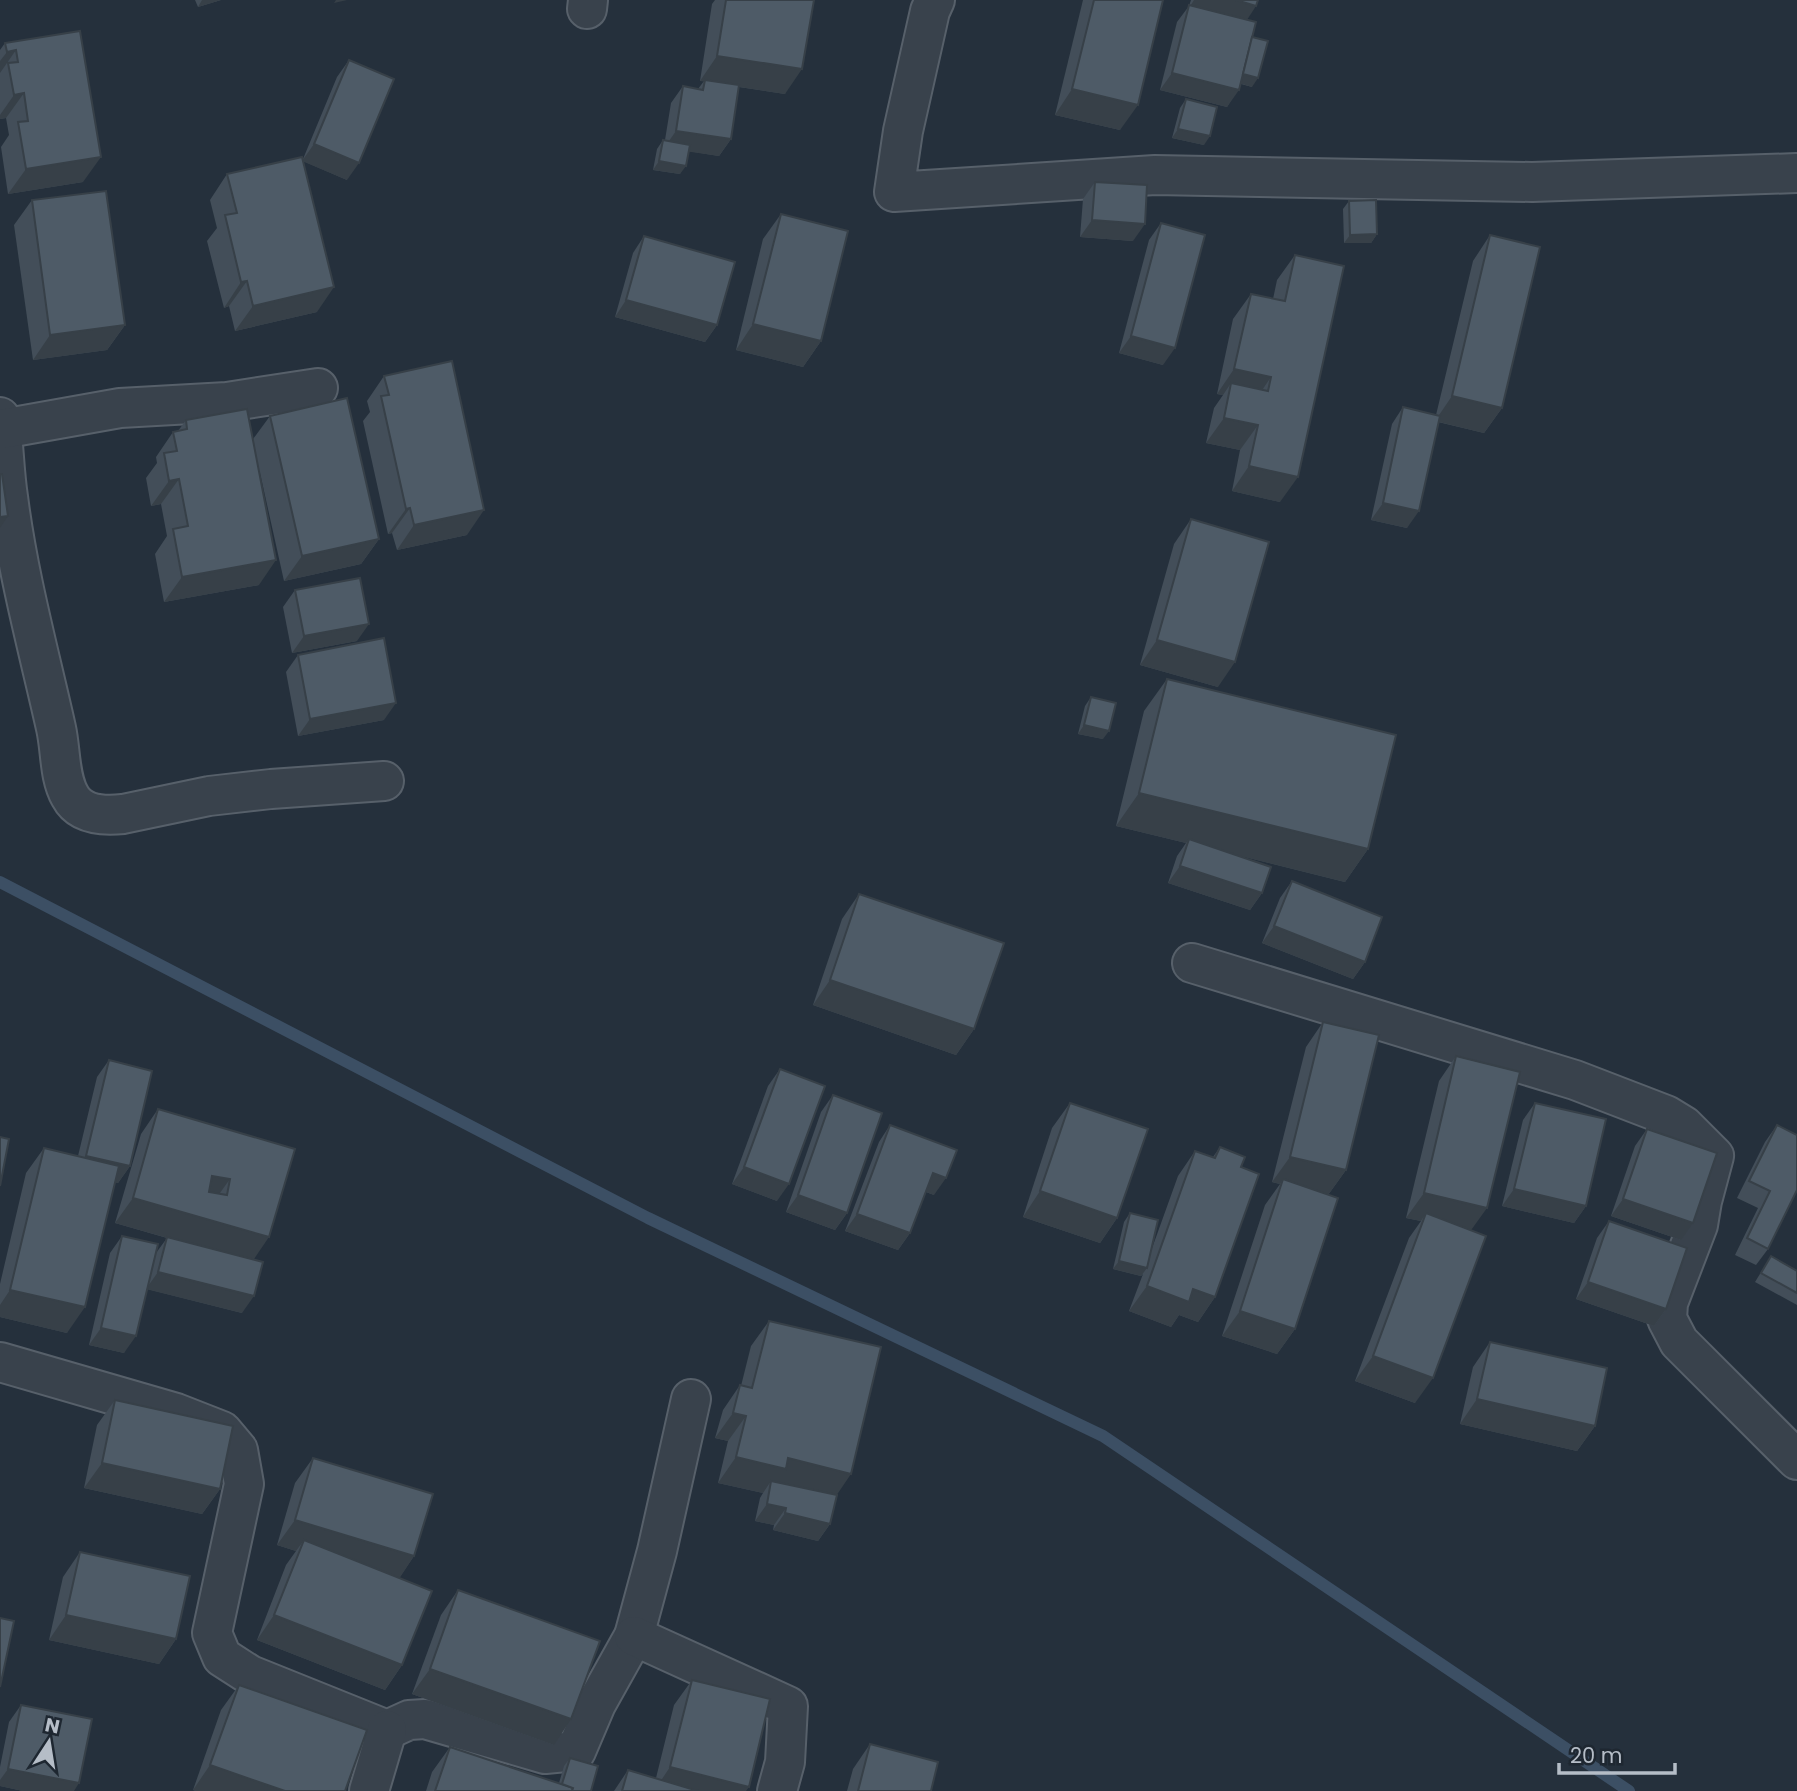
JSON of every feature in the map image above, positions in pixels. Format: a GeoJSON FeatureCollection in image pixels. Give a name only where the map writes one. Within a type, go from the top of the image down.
{"type":"FeatureCollection","features":[{"type":"Feature","properties":{"kind":"street"},"geometry":{"type":"LineString","coordinates":[[935,0],[902,131],[894,192],[1155,175],[1532,182],[1797,173]]}},
{"type":"Feature","properties":{"kind":"street"},"geometry":{"type":"LineString","coordinates":[[318,388],[227,402],[120,408],[1,423],[8,498],[30,620],[57,732],[64,778],[70,797],[79,807],[93,813],[122,814],[209,796],[384,781]]}},
{"type":"Feature","properties":{"kind":"street"},"geometry":{"type":"LineString","coordinates":[[1192,963],[1575,1080],[1666,1115],[1684,1126],[1714,1156],[1698,1225],[1668,1303],[1667,1319],[1679,1342],[1797,1460]]}},
{"type":"Feature","properties":{"kind":"street"},"geometry":{"type":"LineString","coordinates":[[0,1362],[176,1413],[222,1431],[238,1450],[244,1484],[212,1633],[222,1657],[250,1675],[387,1730],[409,1720],[425,1719],[545,1754],[576,1751],[596,1704],[634,1636],[657,1551],[691,1399]]}},
{"type":"Feature","properties":{"kind":"street"},"geometry":{"type":"LineString","coordinates":[[634,1636],[788,1706],[785,1762],[777,1791]]}},
{"type":"Feature","properties":{"kind":"street"},"geometry":{"type":"LineString","coordinates":[[369,1791],[387,1730]]}},
{"type":"Feature","properties":{"kind":"building"},"geometry":{"type":"Polygon","coordinates":[[[726,0],[814,0],[802,69],[717,56],[726,0]]]}},
{"type":"Feature","properties":{"kind":"building"},"geometry":{"type":"Polygon","coordinates":[[[1094,0],[1163,0],[1138,105],[1072,89],[1094,0]]]}},
{"type":"Feature","properties":{"kind":"building"},"geometry":{"type":"Polygon","coordinates":[[[1236,0],[1258,0],[1256,6],[1236,0]]]}},
{"type":"Feature","properties":{"kind":"building"},"geometry":{"type":"Polygon","coordinates":[[[1189,5],[1256,22],[1239,90],[1172,73],[1189,5]]]}},
{"type":"Feature","properties":{"kind":"building"},"geometry":{"type":"Polygon","coordinates":[[[80,31],[101,157],[26,169],[18,122],[28,121],[24,93],[14,95],[8,63],[18,62],[16,50],[7,52],[5,43],[80,31]]]}},
{"type":"Feature","properties":{"kind":"building"},"geometry":{"type":"Polygon","coordinates":[[[1252,37],[1268,41],[1258,78],[1243,74],[1252,37]]]}},
{"type":"Feature","properties":{"kind":"building"},"geometry":{"type":"Polygon","coordinates":[[[349,60],[394,79],[359,163],[314,144],[349,60]]]}},
{"type":"Feature","properties":{"kind":"building"},"geometry":{"type":"Polygon","coordinates":[[[705,80],[739,85],[731,139],[676,131],[683,86],[703,90],[705,80]]]}},
{"type":"Feature","properties":{"kind":"building"},"geometry":{"type":"Polygon","coordinates":[[[1186,99],[1217,107],[1210,136],[1178,129],[1186,99]]]}},
{"type":"Feature","properties":{"kind":"building"},"geometry":{"type":"Polygon","coordinates":[[[663,140],[690,145],[686,166],[659,161],[663,140]]]}},
{"type":"Feature","properties":{"kind":"building"},"geometry":{"type":"Polygon","coordinates":[[[302,157],[334,287],[253,306],[247,281],[241,282],[225,215],[237,213],[227,174],[302,157]]]}},
{"type":"Feature","properties":{"kind":"building"},"geometry":{"type":"Polygon","coordinates":[[[1095,182],[1147,185],[1145,224],[1092,220],[1095,182]]]}},
{"type":"Feature","properties":{"kind":"building"},"geometry":{"type":"Polygon","coordinates":[[[106,191],[125,325],[50,335],[32,200],[106,191]]]}},
{"type":"Feature","properties":{"kind":"building"},"geometry":{"type":"Polygon","coordinates":[[[1376,200],[1377,234],[1350,235],[1349,201],[1376,200]]]}},
{"type":"Feature","properties":{"kind":"building"},"geometry":{"type":"Polygon","coordinates":[[[781,214],[848,231],[821,341],[753,324],[781,214]]]}},
{"type":"Feature","properties":{"kind":"building"},"geometry":{"type":"Polygon","coordinates":[[[1161,223],[1205,235],[1175,348],[1131,336],[1161,223]]]}},
{"type":"Feature","properties":{"kind":"building"},"geometry":{"type":"Polygon","coordinates":[[[1490,235],[1540,247],[1502,408],[1452,396],[1490,235]]]}},
{"type":"Feature","properties":{"kind":"building"},"geometry":{"type":"Polygon","coordinates":[[[644,236],[735,262],[717,325],[626,300],[644,236]]]}},
{"type":"Feature","properties":{"kind":"building"},"geometry":{"type":"Polygon","coordinates":[[[1295,255],[1344,266],[1298,477],[1249,466],[1258,425],[1224,418],[1231,383],[1268,391],[1271,377],[1234,369],[1251,294],[1285,301],[1295,255]]]}},
{"type":"Feature","properties":{"kind":"building"},"geometry":{"type":"Polygon","coordinates":[[[452,361],[484,510],[414,525],[410,508],[406,509],[381,396],[389,395],[384,376],[452,361]]]}},
{"type":"Feature","properties":{"kind":"building"},"geometry":{"type":"Polygon","coordinates":[[[347,398],[379,539],[302,556],[270,416],[347,398]]]}},
{"type":"Feature","properties":{"kind":"building"},"geometry":{"type":"Polygon","coordinates":[[[1403,407],[1440,416],[1419,511],[1383,503],[1403,407]]]}},
{"type":"Feature","properties":{"kind":"building"},"geometry":{"type":"Polygon","coordinates":[[[247,409],[276,560],[182,577],[173,529],[188,526],[179,479],[169,481],[164,453],[177,451],[173,432],[187,429],[186,420],[247,409]]]}},
{"type":"Feature","properties":{"kind":"building"},"geometry":{"type":"Polygon","coordinates":[[[0,474],[8,516],[0,517],[0,474]]]}},
{"type":"Feature","properties":{"kind":"building"},"geometry":{"type":"Polygon","coordinates":[[[1191,519],[1269,542],[1235,662],[1157,640],[1191,519]]]}},
{"type":"Feature","properties":{"kind":"building"},"geometry":{"type":"Polygon","coordinates":[[[360,578],[369,624],[304,636],[295,590],[360,578]]]}},
{"type":"Feature","properties":{"kind":"building"},"geometry":{"type":"Polygon","coordinates":[[[384,638],[396,703],[310,719],[298,655],[384,638]]]}},
{"type":"Feature","properties":{"kind":"building"},"geometry":{"type":"Polygon","coordinates":[[[1167,679],[1396,735],[1368,849],[1139,793],[1167,679]]]}},
{"type":"Feature","properties":{"kind":"building"},"geometry":{"type":"Polygon","coordinates":[[[1091,697],[1116,703],[1109,731],[1084,725],[1091,697]]]}},
{"type":"Feature","properties":{"kind":"building"},"geometry":{"type":"Polygon","coordinates":[[[1189,839],[1271,867],[1262,893],[1180,866],[1189,839]]]}},
{"type":"Feature","properties":{"kind":"building"},"geometry":{"type":"Polygon","coordinates":[[[1292,881],[1382,917],[1365,962],[1274,926],[1292,881]]]}},
{"type":"Feature","properties":{"kind":"building"},"geometry":{"type":"Polygon","coordinates":[[[859,894],[1004,943],[974,1029],[830,980],[859,894]]]}},
{"type":"Feature","properties":{"kind":"building"},"geometry":{"type":"Polygon","coordinates":[[[1323,1022],[1379,1035],[1346,1170],[1290,1157],[1323,1022]]]}},
{"type":"Feature","properties":{"kind":"building"},"geometry":{"type":"Polygon","coordinates":[[[1456,1056],[1520,1072],[1487,1208],[1424,1193],[1456,1056]]]}},
{"type":"Feature","properties":{"kind":"building"},"geometry":{"type":"Polygon","coordinates":[[[109,1060],[152,1071],[130,1166],[86,1156],[109,1060]]]}},
{"type":"Feature","properties":{"kind":"building"},"geometry":{"type":"Polygon","coordinates":[[[780,1069],[825,1086],[789,1184],[744,1167],[780,1069]]]}},
{"type":"Feature","properties":{"kind":"building"},"geometry":{"type":"Polygon","coordinates":[[[833,1095],[882,1113],[847,1213],[798,1195],[833,1095]]]}},
{"type":"Feature","properties":{"kind":"building"},"geometry":{"type":"Polygon","coordinates":[[[1070,1103],[1148,1129],[1117,1218],[1040,1191],[1070,1103]]]}},
{"type":"Feature","properties":{"kind":"building"},"geometry":{"type":"Polygon","coordinates":[[[1535,1103],[1606,1119],[1586,1206],[1514,1189],[1535,1103]]]}},
{"type":"Feature","properties":{"kind":"building"},"geometry":{"type":"Polygon","coordinates":[[[158,1109],[295,1149],[269,1237],[133,1198],[158,1109]],[[212,1176],[209,1192],[227,1195],[230,1179],[212,1176]]]}},
{"type":"Feature","properties":{"kind":"building"},"geometry":{"type":"Polygon","coordinates":[[[890,1125],[957,1150],[946,1178],[933,1173],[910,1233],[857,1214],[890,1125]]]}},
{"type":"Feature","properties":{"kind":"building"},"geometry":{"type":"Polygon","coordinates":[[[1777,1125],[1797,1135],[1797,1190],[1768,1249],[1747,1238],[1770,1191],[1749,1181],[1777,1125]]]}},
{"type":"Feature","properties":{"kind":"building"},"geometry":{"type":"Polygon","coordinates":[[[1647,1129],[1717,1153],[1693,1223],[1623,1199],[1647,1129]]]}},
{"type":"Feature","properties":{"kind":"building"},"geometry":{"type":"Polygon","coordinates":[[[0,1137],[9,1139],[0,1186],[0,1137]]]}},
{"type":"Feature","properties":{"kind":"building"},"geometry":{"type":"Polygon","coordinates":[[[1220,1147],[1245,1157],[1241,1167],[1259,1174],[1215,1297],[1193,1289],[1189,1302],[1147,1286],[1195,1151],[1215,1158],[1220,1147]]]}},
{"type":"Feature","properties":{"kind":"building"},"geometry":{"type":"Polygon","coordinates":[[[44,1148],[119,1166],[85,1307],[10,1290],[44,1148]]]}},
{"type":"Feature","properties":{"kind":"building"},"geometry":{"type":"Polygon","coordinates":[[[1283,1179],[1338,1198],[1295,1329],[1240,1311],[1283,1179]]]}},
{"type":"Feature","properties":{"kind":"building"},"geometry":{"type":"Polygon","coordinates":[[[1130,1213],[1158,1220],[1147,1268],[1119,1261],[1130,1213]]]}},
{"type":"Feature","properties":{"kind":"building"},"geometry":{"type":"Polygon","coordinates":[[[1426,1213],[1486,1236],[1433,1378],[1373,1356],[1426,1213]]]}},
{"type":"Feature","properties":{"kind":"building"},"geometry":{"type":"Polygon","coordinates":[[[1609,1221],[1687,1248],[1666,1309],[1588,1282],[1609,1221]]]}},
{"type":"Feature","properties":{"kind":"building"},"geometry":{"type":"Polygon","coordinates":[[[122,1236],[158,1244],[136,1336],[101,1328],[122,1236]]]}},
{"type":"Feature","properties":{"kind":"building"},"geometry":{"type":"Polygon","coordinates":[[[167,1237],[263,1262],[254,1296],[158,1272],[167,1237]]]}},
{"type":"Feature","properties":{"kind":"building"},"geometry":{"type":"Polygon","coordinates":[[[1771,1256],[1797,1271],[1797,1293],[1761,1273],[1771,1256]]]}},
{"type":"Feature","properties":{"kind":"building"},"geometry":{"type":"Polygon","coordinates":[[[769,1321],[881,1347],[851,1474],[788,1458],[786,1469],[736,1457],[746,1416],[733,1413],[740,1385],[752,1388],[769,1321]]]}},
{"type":"Feature","properties":{"kind":"building"},"geometry":{"type":"Polygon","coordinates":[[[1490,1342],[1607,1368],[1595,1426],[1477,1399],[1490,1342]]]}},
{"type":"Feature","properties":{"kind":"building"},"geometry":{"type":"Polygon","coordinates":[[[115,1400],[233,1426],[220,1489],[102,1463],[115,1400]]]}},
{"type":"Feature","properties":{"kind":"building"},"geometry":{"type":"Polygon","coordinates":[[[313,1458],[433,1494],[414,1556],[295,1520],[313,1458]]]}},
{"type":"Feature","properties":{"kind":"building"},"geometry":{"type":"Polygon","coordinates":[[[771,1481],[837,1495],[830,1524],[785,1513],[786,1508],[767,1504],[771,1481]]]}},
{"type":"Feature","properties":{"kind":"building"},"geometry":{"type":"Polygon","coordinates":[[[304,1540],[432,1591],[402,1665],[274,1615],[304,1540]]]}},
{"type":"Feature","properties":{"kind":"building"},"geometry":{"type":"Polygon","coordinates":[[[80,1552],[190,1576],[176,1639],[66,1615],[80,1552]]]}},
{"type":"Feature","properties":{"kind":"building"},"geometry":{"type":"Polygon","coordinates":[[[458,1590],[600,1641],[571,1719],[430,1669],[458,1590]]]}},
{"type":"Feature","properties":{"kind":"building"},"geometry":{"type":"Polygon","coordinates":[[[0,1618],[14,1621],[0,1687],[0,1618]]]}},
{"type":"Feature","properties":{"kind":"building"},"geometry":{"type":"Polygon","coordinates":[[[692,1680],[770,1699],[749,1787],[670,1767],[692,1680]]]}},
{"type":"Feature","properties":{"kind":"building"},"geometry":{"type":"Polygon","coordinates":[[[239,1685],[367,1730],[345,1791],[285,1791],[210,1765],[239,1685]]]}},
{"type":"Feature","properties":{"kind":"building"},"geometry":{"type":"Polygon","coordinates":[[[21,1705],[92,1719],[79,1783],[8,1769],[21,1705]]]}},
{"type":"Feature","properties":{"kind":"building"},"geometry":{"type":"Polygon","coordinates":[[[870,1744],[938,1762],[931,1791],[858,1791],[870,1744]]]}},
{"type":"Feature","properties":{"kind":"building"},"geometry":{"type":"Polygon","coordinates":[[[450,1747],[573,1788],[572,1791],[435,1791],[450,1747]]]}},
{"type":"Feature","properties":{"kind":"building"},"geometry":{"type":"Polygon","coordinates":[[[570,1758],[598,1766],[591,1791],[572,1791],[573,1788],[562,1784],[570,1758]]]}},
{"type":"Feature","properties":{"kind":"building"},"geometry":{"type":"Polygon","coordinates":[[[628,1770],[698,1791],[622,1791],[628,1770]]]}},
{"type":"Feature","properties":{"kind":"waterway"},"geometry":{"type":"LineString","coordinates":[[0,882],[648,1218],[1103,1436],[1629,1791]]}}]}
